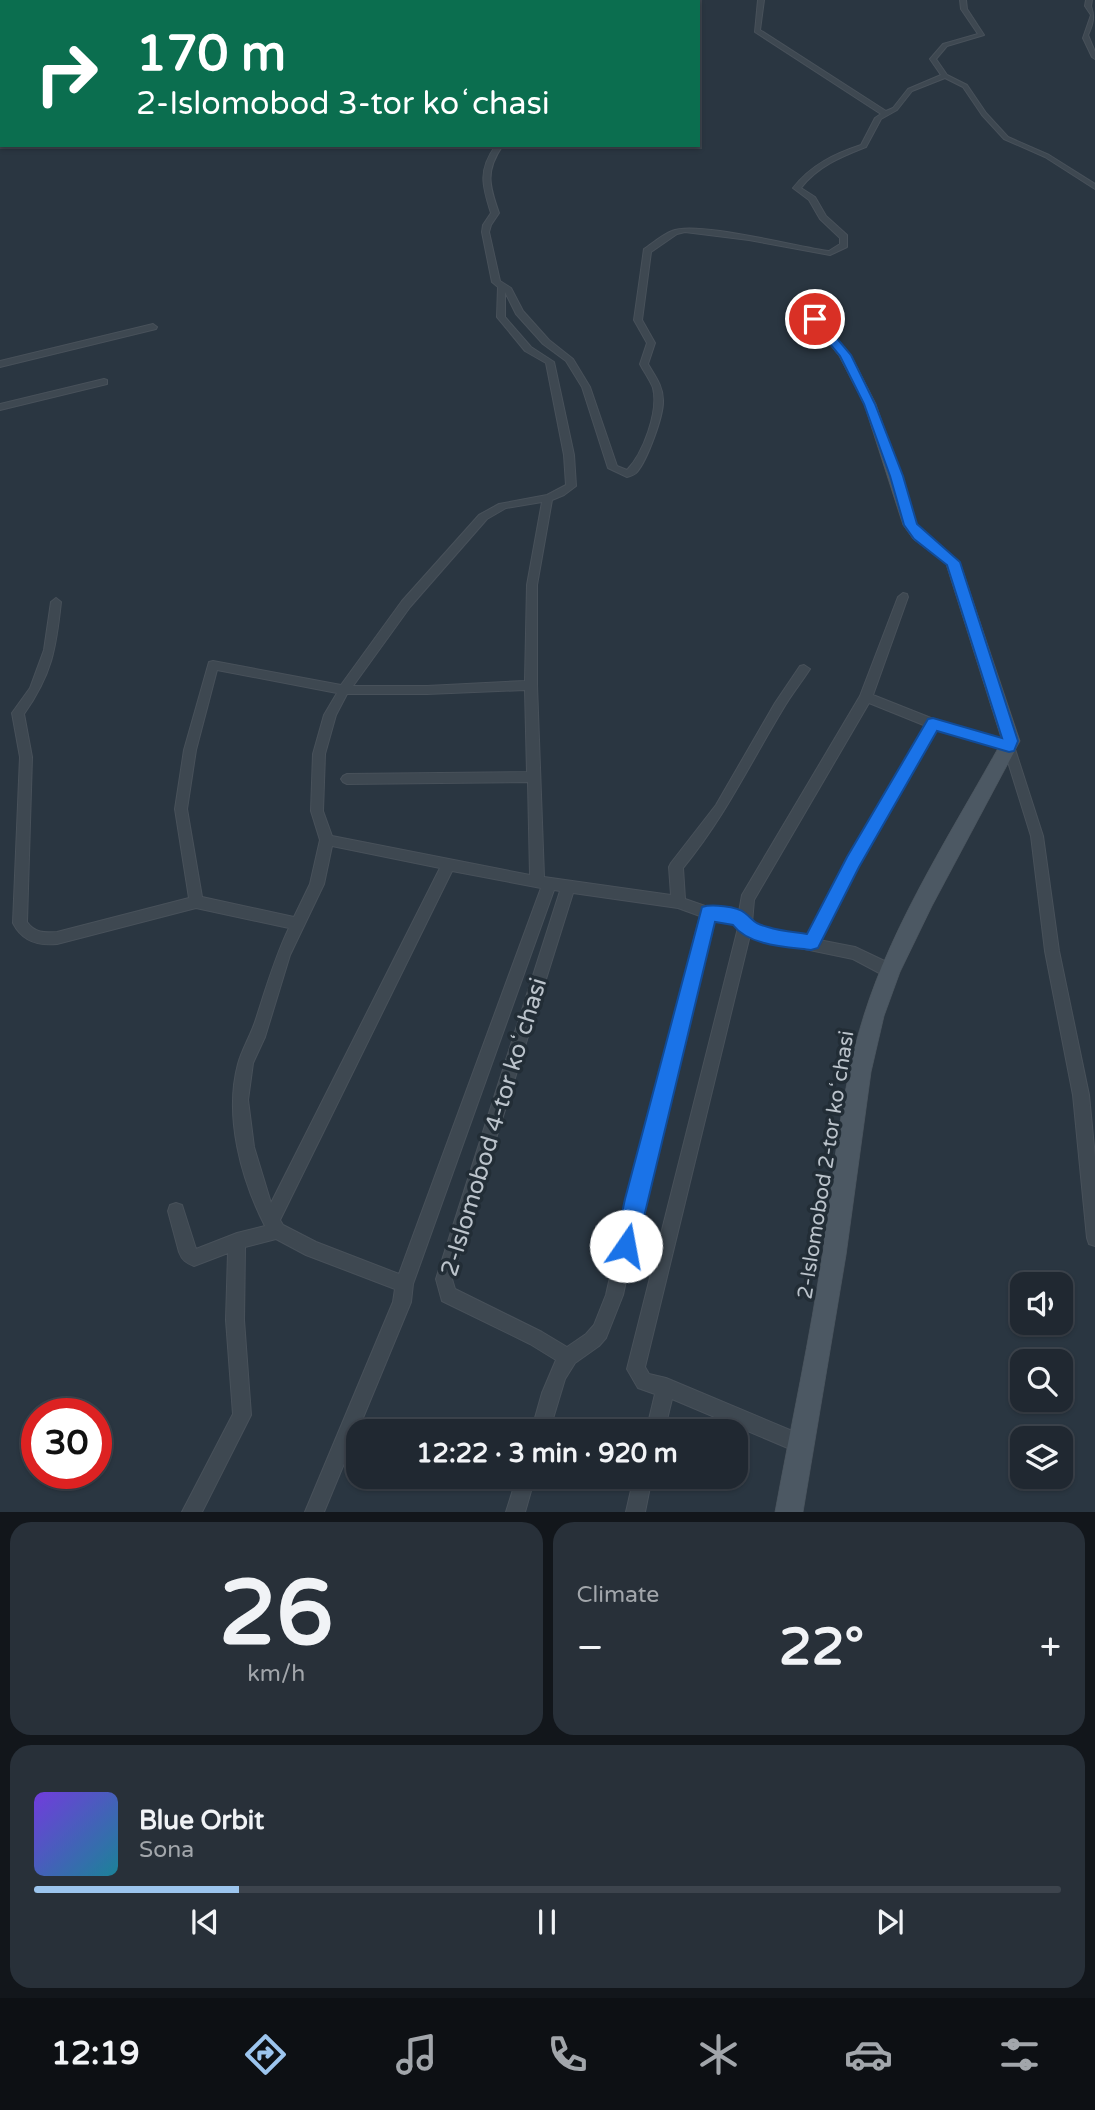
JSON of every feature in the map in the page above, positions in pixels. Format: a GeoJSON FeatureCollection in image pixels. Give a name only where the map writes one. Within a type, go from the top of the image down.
{"type":"FeatureCollection","features":[{"type":"Feature","properties":{"kind":"street"},"geometry":{"type":"LineString","coordinates":[[761,0],[757,31],[885,113]]}},
{"type":"Feature","properties":{"kind":"street"},"geometry":{"type":"LineString","coordinates":[[962,0],[964,9],[981,36],[945,45],[933,59],[944,76],[965,86],[984,114],[1006,138],[1047,156],[1095,187]]}},
{"type":"Feature","properties":{"kind":"street"},"geometry":{"type":"LineString","coordinates":[[1089,0],[1088,6],[1094,15],[1085,35],[1086,44],[1095,57]]}},
{"type":"Feature","properties":{"kind":"street"},"geometry":{"type":"LineString","coordinates":[[499,147],[486,170],[487,191],[495,213],[486,226],[485,235],[496,269],[496,282],[501,288],[508,290],[519,312],[546,342],[569,359],[586,387],[613,468],[626,474],[633,471],[651,433],[659,406],[658,389],[644,364],[651,342],[638,320],[647,251],[675,233],[685,230],[750,238],[821,252],[836,250],[844,245],[844,237],[823,217],[812,199],[797,188],[807,173],[830,158],[864,146],[878,118],[895,109],[909,90],[944,76]]}},
{"type":"Feature","properties":{"kind":"street"},"geometry":{"type":"LineString","coordinates":[[404,1284],[277,1229],[262,1203],[246,1147],[240,1100],[246,1063],[258,1037],[283,956],[317,884],[327,840],[317,811],[319,754],[330,715],[344,690],[406,604],[483,517],[494,508],[547,499],[571,486],[569,455],[550,362],[528,349],[501,317],[501,288]]}},
{"type":"Feature","properties":{"kind":"street"},"geometry":{"type":"LineString","coordinates":[[815,319],[845,355],[870,404],[897,476],[910,525],[918,536],[953,562],[1011,741],[1009,746],[1037,836],[1052,951],[1081,1094],[1095,1238]]}},
{"type":"Feature","properties":{"kind":"street"},"geometry":{"type":"LineString","coordinates":[[0,364],[153,327]]}},
{"type":"Feature","properties":{"kind":"street"},"geometry":{"type":"LineString","coordinates":[[0,407],[104,382]]}},
{"type":"Feature","properties":{"kind":"street"},"geometry":{"type":"LineString","coordinates":[[544,883],[534,777],[531,685],[532,585],[547,499]]}},
{"type":"Feature","properties":{"kind":"street"},"geometry":{"type":"LineString","coordinates":[[803,1445],[666,1387],[644,1382],[636,1369],[637,1357],[745,927],[747,900],[866,698],[903,597]]}},
{"type":"Feature","properties":{"kind":"street"},"geometry":{"type":"LineString","coordinates":[[56,603],[50,650],[36,690],[19,709],[17,719],[26,757],[20,923],[25,933],[46,939],[196,902],[298,924]]}},
{"type":"Feature","properties":{"kind":"street"},"geometry":{"type":"LineString","coordinates":[[196,902],[181,809],[190,750],[213,665],[344,690],[427,690],[531,685]]}},
{"type":"Feature","properties":{"kind":"street"},"geometry":{"type":"LineString","coordinates":[[678,902],[676,867],[700,838],[742,772],[787,691],[804,669]]}},
{"type":"Feature","properties":{"kind":"street"},"geometry":{"type":"LineString","coordinates":[[866,698],[933,723],[1009,746]]}},
{"type":"Feature","properties":{"kind":"street"},"geometry":{"type":"LineString","coordinates":[[811,942],[853,862],[933,723]]}},
{"type":"Feature","properties":{"kind":"street","name":"2-Islomobod 2-tor koʻchasi"},"geometry":{"type":"LineString","coordinates":[[789,1511],[803,1445],[834,1255],[860,1072],[874,1016],[890,971],[925,900],[1009,746]]}},
{"type":"Feature","properties":{"kind":"street"},"geometry":{"type":"LineString","coordinates":[[346,779],[534,777]]}},
{"type":"Feature","properties":{"kind":"street"},"geometry":{"type":"LineString","coordinates":[[327,840],[447,866],[568,887],[678,902],[708,913],[739,918],[745,927],[771,936],[855,953],[890,971]]}},
{"type":"Feature","properties":{"kind":"street"},"geometry":{"type":"LineString","coordinates":[[176,1211],[187,1252],[194,1258],[277,1229],[447,866]]}},
{"type":"Feature","properties":{"kind":"street","name":"2-Islomobod 4-tor koʻchasi"},"geometry":{"type":"LineString","coordinates":[[314,1511],[402,1302],[404,1284],[544,883]]}},
{"type":"Feature","properties":{"kind":"street","name":"2-Islomobod 4-tor koʻchasi"},"geometry":{"type":"LineString","coordinates":[[568,887],[444,1279],[449,1295],[536,1338],[568,1358]]}},
{"type":"Feature","properties":{"kind":"street"},"geometry":{"type":"LineString","coordinates":[[544,1419],[555,1383],[568,1358],[594,1340],[603,1326],[621,1270],[636,1199],[690,998],[708,913]]}},
{"type":"Feature","properties":{"kind":"street"},"geometry":{"type":"LineString","coordinates":[[191,1511],[242,1415],[235,1331],[237,1241]]}},
{"type":"Feature","properties":{"kind":"street"},"geometry":{"type":"LineString","coordinates":[[658,1419],[666,1387]]}},
{"type":"Feature","properties":{"kind":"street"},"geometry":{"type":"LineString","coordinates":[[515,1511],[522,1489]]}},
{"type":"Feature","properties":{"kind":"street"},"geometry":{"type":"LineString","coordinates":[[635,1511],[640,1489]]}},
{"type":"Feature","properties":{"kind":"route"},"geometry":{"type":"LineString","coordinates":[[626,1246],[690,998],[708,913],[739,918],[745,927],[771,936],[811,942],[853,862],[933,723],[1009,746],[1011,741],[997,705],[953,562],[918,536],[910,525],[897,476],[870,404],[845,355],[815,319]]}}]}
